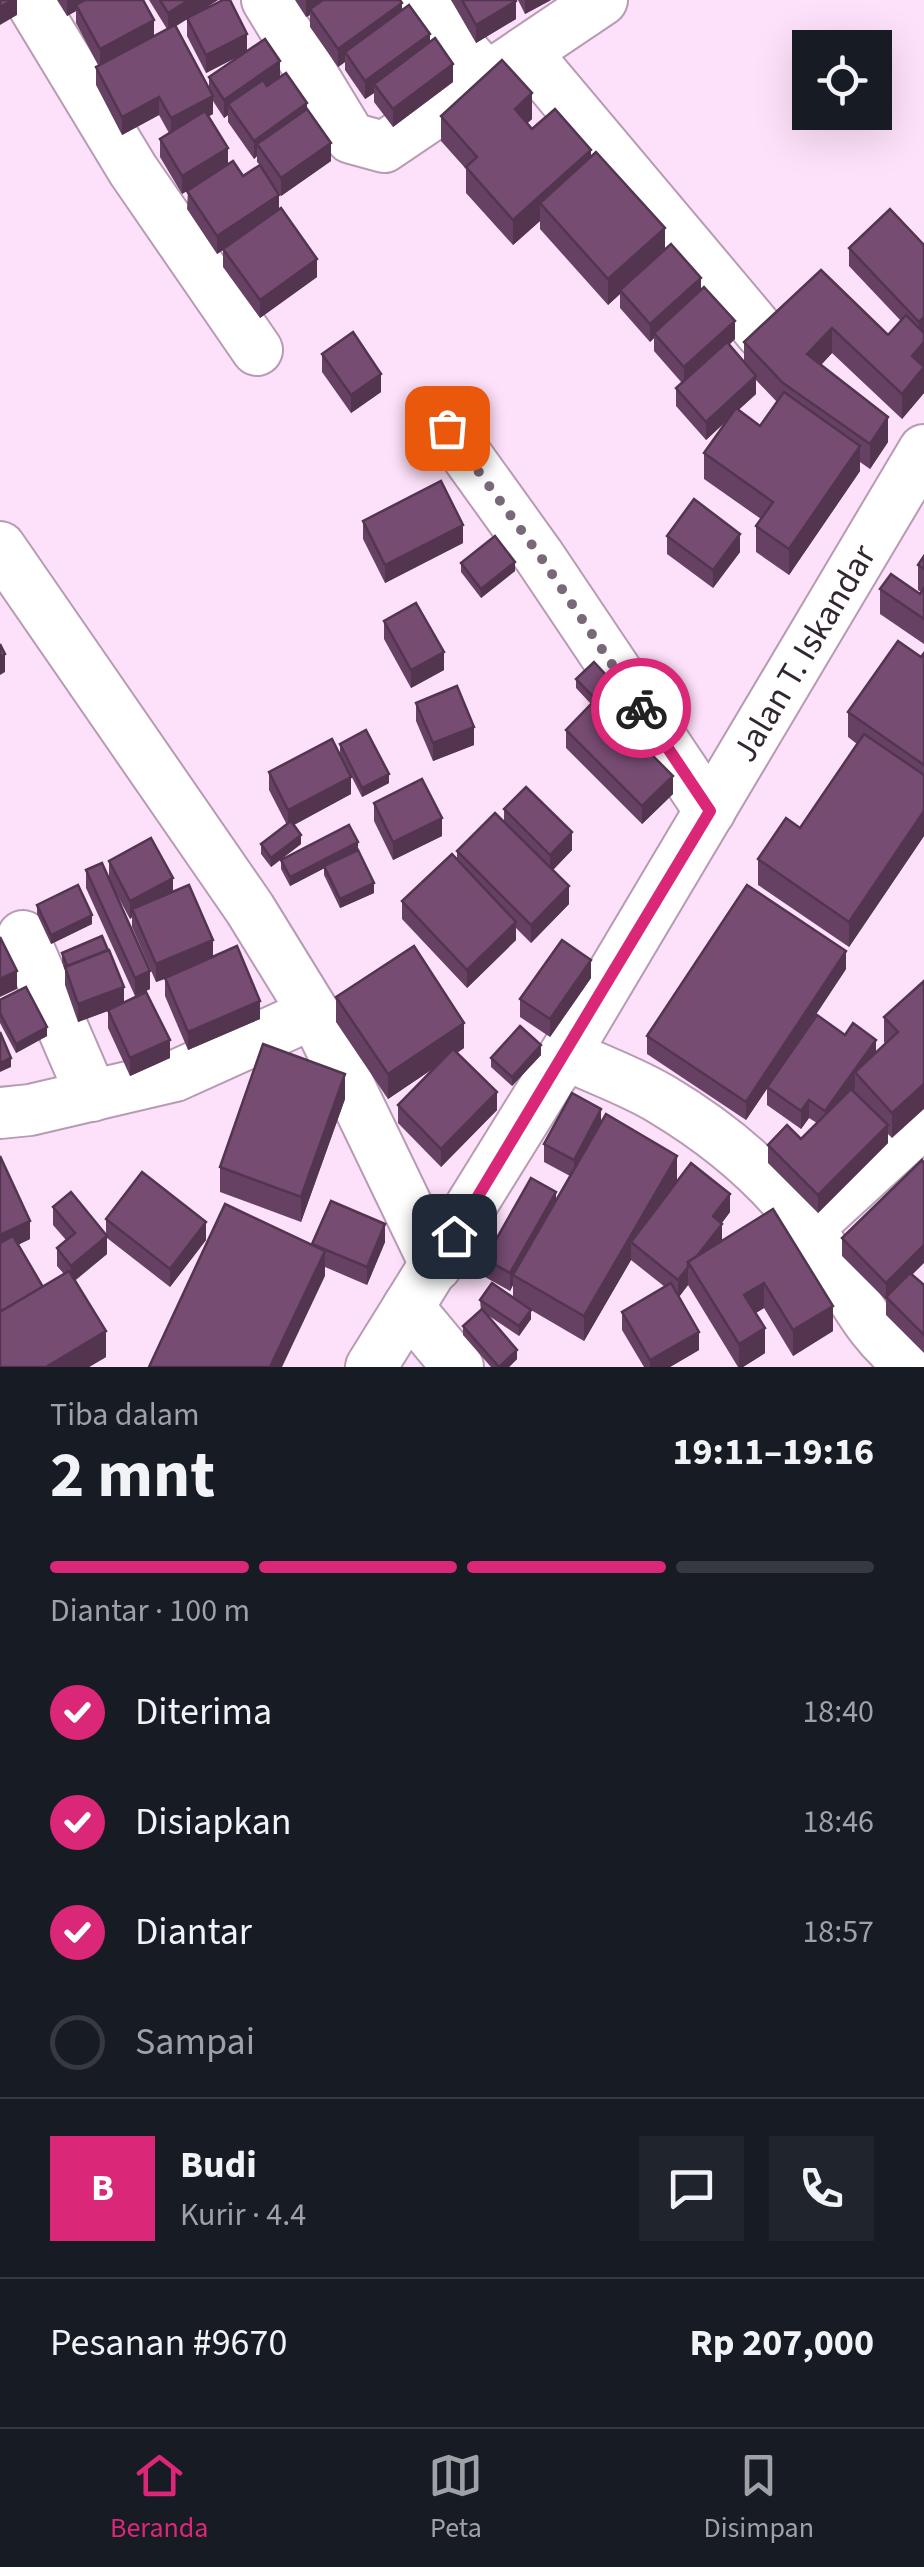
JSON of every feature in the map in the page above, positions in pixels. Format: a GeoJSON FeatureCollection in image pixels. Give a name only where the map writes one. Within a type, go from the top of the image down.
{"type":"FeatureCollection","features":[{"type":"Feature","properties":{"kind":"street"},"geometry":{"type":"LineString","coordinates":[[30,0],[134,170],[257,350]]}},
{"type":"Feature","properties":{"kind":"street"},"geometry":{"type":"LineString","coordinates":[[267,0],[351,138],[384,147],[602,0]]}},
{"type":"Feature","properties":{"kind":"street"},"geometry":{"type":"LineString","coordinates":[[418,0],[506,64],[762,334]]}},
{"type":"Feature","properties":{"kind":"street"},"geometry":{"type":"LineString","coordinates":[[447,428],[540,556],[710,811]]}},
{"type":"Feature","properties":{"kind":"street","name":"Jalan T. Iskandar"},"geometry":{"type":"LineString","coordinates":[[371,1367],[564,1054],[924,450]]}},
{"type":"Feature","properties":{"kind":"street"},"geometry":{"type":"LineString","coordinates":[[0,547],[250,909],[314,1013],[436,1266]]}},
{"type":"Feature","properties":{"kind":"street"},"geometry":{"type":"LineString","coordinates":[[23,936],[92,1096]]}},
{"type":"Feature","properties":{"kind":"street"},"geometry":{"type":"LineString","coordinates":[[0,1113],[176,1076],[314,1013]]}},
{"type":"Feature","properties":{"kind":"street"},"geometry":{"type":"LineString","coordinates":[[564,1054],[660,1098],[740,1153],[808,1228],[866,1317],[904,1365]]}},
{"type":"Feature","properties":{"kind":"street"},"geometry":{"type":"LineString","coordinates":[[808,1228],[924,1122]]}},
{"type":"Feature","properties":{"kind":"street"},"geometry":{"type":"LineString","coordinates":[[408,1307],[458,1367]]}},
{"type":"Feature","properties":{"kind":"building"},"geometry":{"type":"Polygon","coordinates":[[[85,0],[143,0],[154,20],[100,49],[76,5],[85,0]]]}},
{"type":"Feature","properties":{"kind":"building"},"geometry":{"type":"Polygon","coordinates":[[[160,0],[189,0],[168,13],[160,0]]]}},
{"type":"Feature","properties":{"kind":"building"},"geometry":{"type":"Polygon","coordinates":[[[230,0],[247,34],[206,55],[187,18],[230,0]]]}},
{"type":"Feature","properties":{"kind":"building"},"geometry":{"type":"Polygon","coordinates":[[[323,0],[402,3],[338,49],[310,9],[323,0]]]}},
{"type":"Feature","properties":{"kind":"building"},"geometry":{"type":"Polygon","coordinates":[[[462,0],[516,0],[516,1],[476,25],[462,0]]]}},
{"type":"Feature","properties":{"kind":"building"},"geometry":{"type":"Polygon","coordinates":[[[409,5],[430,34],[365,81],[345,52],[409,5]]]}},
{"type":"Feature","properties":{"kind":"building"},"geometry":{"type":"Polygon","coordinates":[[[175,25],[213,96],[171,118],[159,97],[122,117],[96,67],[175,25]]]}},
{"type":"Feature","properties":{"kind":"building"},"geometry":{"type":"Polygon","coordinates":[[[435,38],[453,64],[393,109],[374,84],[435,38]]]}},
{"type":"Feature","properties":{"kind":"building"},"geometry":{"type":"Polygon","coordinates":[[[265,39],[280,61],[224,100],[209,77],[265,39]]]}},
{"type":"Feature","properties":{"kind":"building"},"geometry":{"type":"Polygon","coordinates":[[[502,60],[532,93],[515,109],[532,129],[555,109],[591,150],[513,220],[466,167],[477,157],[441,116],[502,60]]]}},
{"type":"Feature","properties":{"kind":"building"},"geometry":{"type":"Polygon","coordinates":[[[286,73],[307,103],[254,141],[228,104],[263,80],[267,86],[286,73]]]}},
{"type":"Feature","properties":{"kind":"building"},"geometry":{"type":"Polygon","coordinates":[[[307,109],[331,143],[281,178],[257,144],[307,109]]]}},
{"type":"Feature","properties":{"kind":"building"},"geometry":{"type":"Polygon","coordinates":[[[205,111],[228,148],[182,176],[160,139],[205,111]]]}},
{"type":"Feature","properties":{"kind":"building"},"geometry":{"type":"Polygon","coordinates":[[[596,152],[665,228],[608,279],[540,203],[596,152]]]}},
{"type":"Feature","properties":{"kind":"building"},"geometry":{"type":"Polygon","coordinates":[[[233,161],[243,176],[260,165],[279,195],[217,236],[187,191],[233,161]]]}},
{"type":"Feature","properties":{"kind":"building"},"geometry":{"type":"Polygon","coordinates":[[[281,208],[317,259],[260,300],[223,249],[281,208]]]}},
{"type":"Feature","properties":{"kind":"building"},"geometry":{"type":"Polygon","coordinates":[[[890,209],[924,245],[924,317],[919,322],[849,248],[890,209]]]}},
{"type":"Feature","properties":{"kind":"building"},"geometry":{"type":"Polygon","coordinates":[[[671,244],[701,278],[650,324],[620,290],[671,244]]]}},
{"type":"Feature","properties":{"kind":"building"},"geometry":{"type":"Polygon","coordinates":[[[821,270],[888,335],[906,315],[924,333],[924,342],[912,356],[924,367],[902,394],[832,328],[807,354],[888,417],[870,444],[783,383],[744,342],[821,270]]]}},
{"type":"Feature","properties":{"kind":"building"},"geometry":{"type":"Polygon","coordinates":[[[704,287],[735,321],[684,367],[654,333],[704,287]]]}},
{"type":"Feature","properties":{"kind":"building"},"geometry":{"type":"Polygon","coordinates":[[[353,332],[381,374],[351,395],[322,354],[353,332]]]}},
{"type":"Feature","properties":{"kind":"building"},"geometry":{"type":"Polygon","coordinates":[[[727,342],[756,376],[706,422],[676,388],[727,342]]]}},
{"type":"Feature","properties":{"kind":"building"},"geometry":{"type":"Polygon","coordinates":[[[784,392],[860,446],[789,549],[756,526],[773,502],[704,453],[736,408],[760,426],[784,392]]]}},
{"type":"Feature","properties":{"kind":"building"},"geometry":{"type":"Polygon","coordinates":[[[441,481],[463,525],[385,565],[363,521],[441,481]]]}},
{"type":"Feature","properties":{"kind":"building"},"geometry":{"type":"Polygon","coordinates":[[[694,499],[740,534],[713,570],[667,536],[694,499]]]}},
{"type":"Feature","properties":{"kind":"building"},"geometry":{"type":"Polygon","coordinates":[[[495,536],[515,562],[481,589],[461,563],[495,536]]]}},
{"type":"Feature","properties":{"kind":"building"},"geometry":{"type":"Polygon","coordinates":[[[891,574],[920,594],[924,588],[924,619],[880,589],[891,574]]]}},
{"type":"Feature","properties":{"kind":"building"},"geometry":{"type":"Polygon","coordinates":[[[416,603],[444,652],[411,670],[384,621],[416,603]]]}},
{"type":"Feature","properties":{"kind":"building"},"geometry":{"type":"Polygon","coordinates":[[[898,641],[921,657],[924,653],[924,765],[848,712],[898,641]]]}},
{"type":"Feature","properties":{"kind":"building"},"geometry":{"type":"Polygon","coordinates":[[[594,662],[634,705],[616,720],[576,679],[594,662]]]}},
{"type":"Feature","properties":{"kind":"building"},"geometry":{"type":"Polygon","coordinates":[[[457,686],[474,727],[433,743],[416,703],[457,686]]]}},
{"type":"Feature","properties":{"kind":"building"},"geometry":{"type":"Polygon","coordinates":[[[596,699],[673,776],[642,806],[566,730],[596,699]]]}},
{"type":"Feature","properties":{"kind":"building"},"geometry":{"type":"Polygon","coordinates":[[[366,730],[389,774],[362,788],[340,744],[366,730]]]}},
{"type":"Feature","properties":{"kind":"building"},"geometry":{"type":"Polygon","coordinates":[[[864,734],[924,775],[924,811],[849,922],[758,859],[786,818],[800,828],[864,734]]]}},
{"type":"Feature","properties":{"kind":"building"},"geometry":{"type":"Polygon","coordinates":[[[332,739],[351,777],[288,810],[269,772],[332,739]]]}},
{"type":"Feature","properties":{"kind":"building"},"geometry":{"type":"Polygon","coordinates":[[[422,779],[442,818],[393,842],[374,803],[422,779]]]}},
{"type":"Feature","properties":{"kind":"building"},"geometry":{"type":"Polygon","coordinates":[[[526,787],[572,832],[550,855],[504,809],[526,787]]]}},
{"type":"Feature","properties":{"kind":"building"},"geometry":{"type":"Polygon","coordinates":[[[495,813],[569,886],[531,925],[457,851],[495,813]]]}},
{"type":"Feature","properties":{"kind":"building"},"geometry":{"type":"Polygon","coordinates":[[[291,821],[301,835],[271,858],[261,844],[291,821]]]}},
{"type":"Feature","properties":{"kind":"building"},"geometry":{"type":"Polygon","coordinates":[[[349,825],[358,842],[290,877],[281,860],[349,825]]]}},
{"type":"Feature","properties":{"kind":"building"},"geometry":{"type":"Polygon","coordinates":[[[151,838],[173,878],[130,901],[109,861],[151,838]]]}},
{"type":"Feature","properties":{"kind":"building"},"geometry":{"type":"Polygon","coordinates":[[[358,850],[374,883],[340,899],[324,866],[358,850]]]}},
{"type":"Feature","properties":{"kind":"building"},"geometry":{"type":"Polygon","coordinates":[[[452,854],[516,922],[467,970],[402,901],[452,854]]]}},
{"type":"Feature","properties":{"kind":"building"},"geometry":{"type":"Polygon","coordinates":[[[102,863],[150,971],[135,978],[86,870],[102,863]]]}},
{"type":"Feature","properties":{"kind":"building"},"geometry":{"type":"Polygon","coordinates":[[[78,885],[92,915],[51,935],[37,905],[78,885]]]}},
{"type":"Feature","properties":{"kind":"building"},"geometry":{"type":"Polygon","coordinates":[[[189,885],[213,940],[156,964],[132,909],[189,885]]]}},
{"type":"Feature","properties":{"kind":"building"},"geometry":{"type":"Polygon","coordinates":[[[747,885],[846,951],[746,1102],[647,1036],[747,885]]]}},
{"type":"Feature","properties":{"kind":"building"},"geometry":{"type":"Polygon","coordinates":[[[102,936],[108,950],[67,966],[62,953],[102,936]]]}},
{"type":"Feature","properties":{"kind":"building"},"geometry":{"type":"Polygon","coordinates":[[[0,937],[17,971],[0,979],[0,937]]]}},
{"type":"Feature","properties":{"kind":"building"},"geometry":{"type":"Polygon","coordinates":[[[562,940],[591,960],[550,1019],[520,999],[562,940]]]}},
{"type":"Feature","properties":{"kind":"building"},"geometry":{"type":"Polygon","coordinates":[[[237,946],[260,1001],[188,1032],[165,978],[237,946]]]}},
{"type":"Feature","properties":{"kind":"building"},"geometry":{"type":"Polygon","coordinates":[[[414,946],[464,1023],[388,1074],[336,997],[414,946]]]}},
{"type":"Feature","properties":{"kind":"building"},"geometry":{"type":"Polygon","coordinates":[[[109,950],[124,987],[78,1004],[65,967],[109,950]]]}},
{"type":"Feature","properties":{"kind":"building"},"geometry":{"type":"Polygon","coordinates":[[[924,981],[924,1084],[892,1113],[855,1072],[898,1032],[884,1017],[924,981]]]}},
{"type":"Feature","properties":{"kind":"building"},"geometry":{"type":"Polygon","coordinates":[[[26,987],[47,1027],[16,1044],[0,1013],[0,1000],[26,987]]]}},
{"type":"Feature","properties":{"kind":"building"},"geometry":{"type":"Polygon","coordinates":[[[146,992],[170,1040],[130,1058],[108,1010],[146,992]]]}},
{"type":"Feature","properties":{"kind":"building"},"geometry":{"type":"Polygon","coordinates":[[[817,1015],[845,1035],[853,1023],[876,1040],[825,1111],[809,1100],[801,1111],[767,1087],[817,1015]]]}},
{"type":"Feature","properties":{"kind":"building"},"geometry":{"type":"Polygon","coordinates":[[[520,1026],[541,1045],[512,1077],[491,1058],[520,1026]]]}},
{"type":"Feature","properties":{"kind":"building"},"geometry":{"type":"Polygon","coordinates":[[[0,1032],[11,1058],[0,1063],[0,1032]]]}},
{"type":"Feature","properties":{"kind":"building"},"geometry":{"type":"Polygon","coordinates":[[[263,1044],[345,1074],[301,1197],[220,1167],[263,1044]]]}},
{"type":"Feature","properties":{"kind":"building"},"geometry":{"type":"Polygon","coordinates":[[[453,1049],[497,1092],[441,1149],[398,1105],[453,1049]]]}},
{"type":"Feature","properties":{"kind":"building"},"geometry":{"type":"Polygon","coordinates":[[[851,1089],[888,1125],[818,1195],[768,1145],[787,1125],[801,1139],[851,1089]]]}},
{"type":"Feature","properties":{"kind":"building"},"geometry":{"type":"Polygon","coordinates":[[[572,1093],[601,1109],[574,1160],[544,1144],[572,1093]]]}},
{"type":"Feature","properties":{"kind":"building"},"geometry":{"type":"Polygon","coordinates":[[[606,1114],[677,1156],[584,1316],[513,1275],[606,1114]]]}},
{"type":"Feature","properties":{"kind":"building"},"geometry":{"type":"Polygon","coordinates":[[[0,1156],[30,1221],[0,1235],[0,1156]]]}},
{"type":"Feature","properties":{"kind":"building"},"geometry":{"type":"Polygon","coordinates":[[[922,1160],[924,1245],[886,1283],[842,1238],[922,1160]]]}},
{"type":"Feature","properties":{"kind":"building"},"geometry":{"type":"Polygon","coordinates":[[[691,1163],[730,1194],[713,1216],[722,1224],[688,1262],[678,1280],[631,1242],[691,1163]]]}},
{"type":"Feature","properties":{"kind":"building"},"geometry":{"type":"Polygon","coordinates":[[[142,1172],[206,1222],[170,1269],[106,1219],[142,1172]]]}},
{"type":"Feature","properties":{"kind":"building"},"geometry":{"type":"Polygon","coordinates":[[[531,1178],[556,1192],[510,1273],[485,1259],[531,1178]]]}},
{"type":"Feature","properties":{"kind":"building"},"geometry":{"type":"Polygon","coordinates":[[[71,1192],[107,1236],[71,1266],[57,1248],[75,1233],[53,1207],[71,1192]]]}},
{"type":"Feature","properties":{"kind":"building"},"geometry":{"type":"Polygon","coordinates":[[[331,1201],[385,1224],[367,1267],[312,1244],[331,1201]]]}},
{"type":"Feature","properties":{"kind":"building"},"geometry":{"type":"Polygon","coordinates":[[[225,1204],[325,1251],[270,1367],[149,1367],[225,1204]]]}},
{"type":"Feature","properties":{"kind":"building"},"geometry":{"type":"Polygon","coordinates":[[[773,1209],[833,1306],[793,1330],[764,1283],[744,1295],[765,1328],[739,1344],[688,1262],[773,1209]]]}},
{"type":"Feature","properties":{"kind":"building"},"geometry":{"type":"Polygon","coordinates":[[[13,1236],[43,1287],[0,1312],[0,1243],[13,1236]]]}},
{"type":"Feature","properties":{"kind":"building"},"geometry":{"type":"Polygon","coordinates":[[[69,1271],[106,1331],[46,1367],[0,1367],[0,1312],[69,1271]]]}},
{"type":"Feature","properties":{"kind":"building"},"geometry":{"type":"Polygon","coordinates":[[[910,1273],[924,1285],[924,1335],[886,1297],[910,1273]]]}},
{"type":"Feature","properties":{"kind":"building"},"geometry":{"type":"Polygon","coordinates":[[[492,1283],[531,1310],[519,1326],[480,1300],[492,1283]]]}},
{"type":"Feature","properties":{"kind":"building"},"geometry":{"type":"Polygon","coordinates":[[[671,1283],[699,1332],[650,1360],[622,1312],[671,1283]]]}},
{"type":"Feature","properties":{"kind":"building"},"geometry":{"type":"Polygon","coordinates":[[[482,1309],[517,1350],[499,1367],[463,1326],[482,1309]]]}},
{"type":"Feature","properties":{"kind":"way so far"},"geometry":{"type":"LineString","coordinates":[[447,428],[540,556],[641,708]]}},
{"type":"Feature","properties":{"kind":"route"},"geometry":{"type":"LineString","coordinates":[[454,1236],[710,811],[641,708]]}}]}
